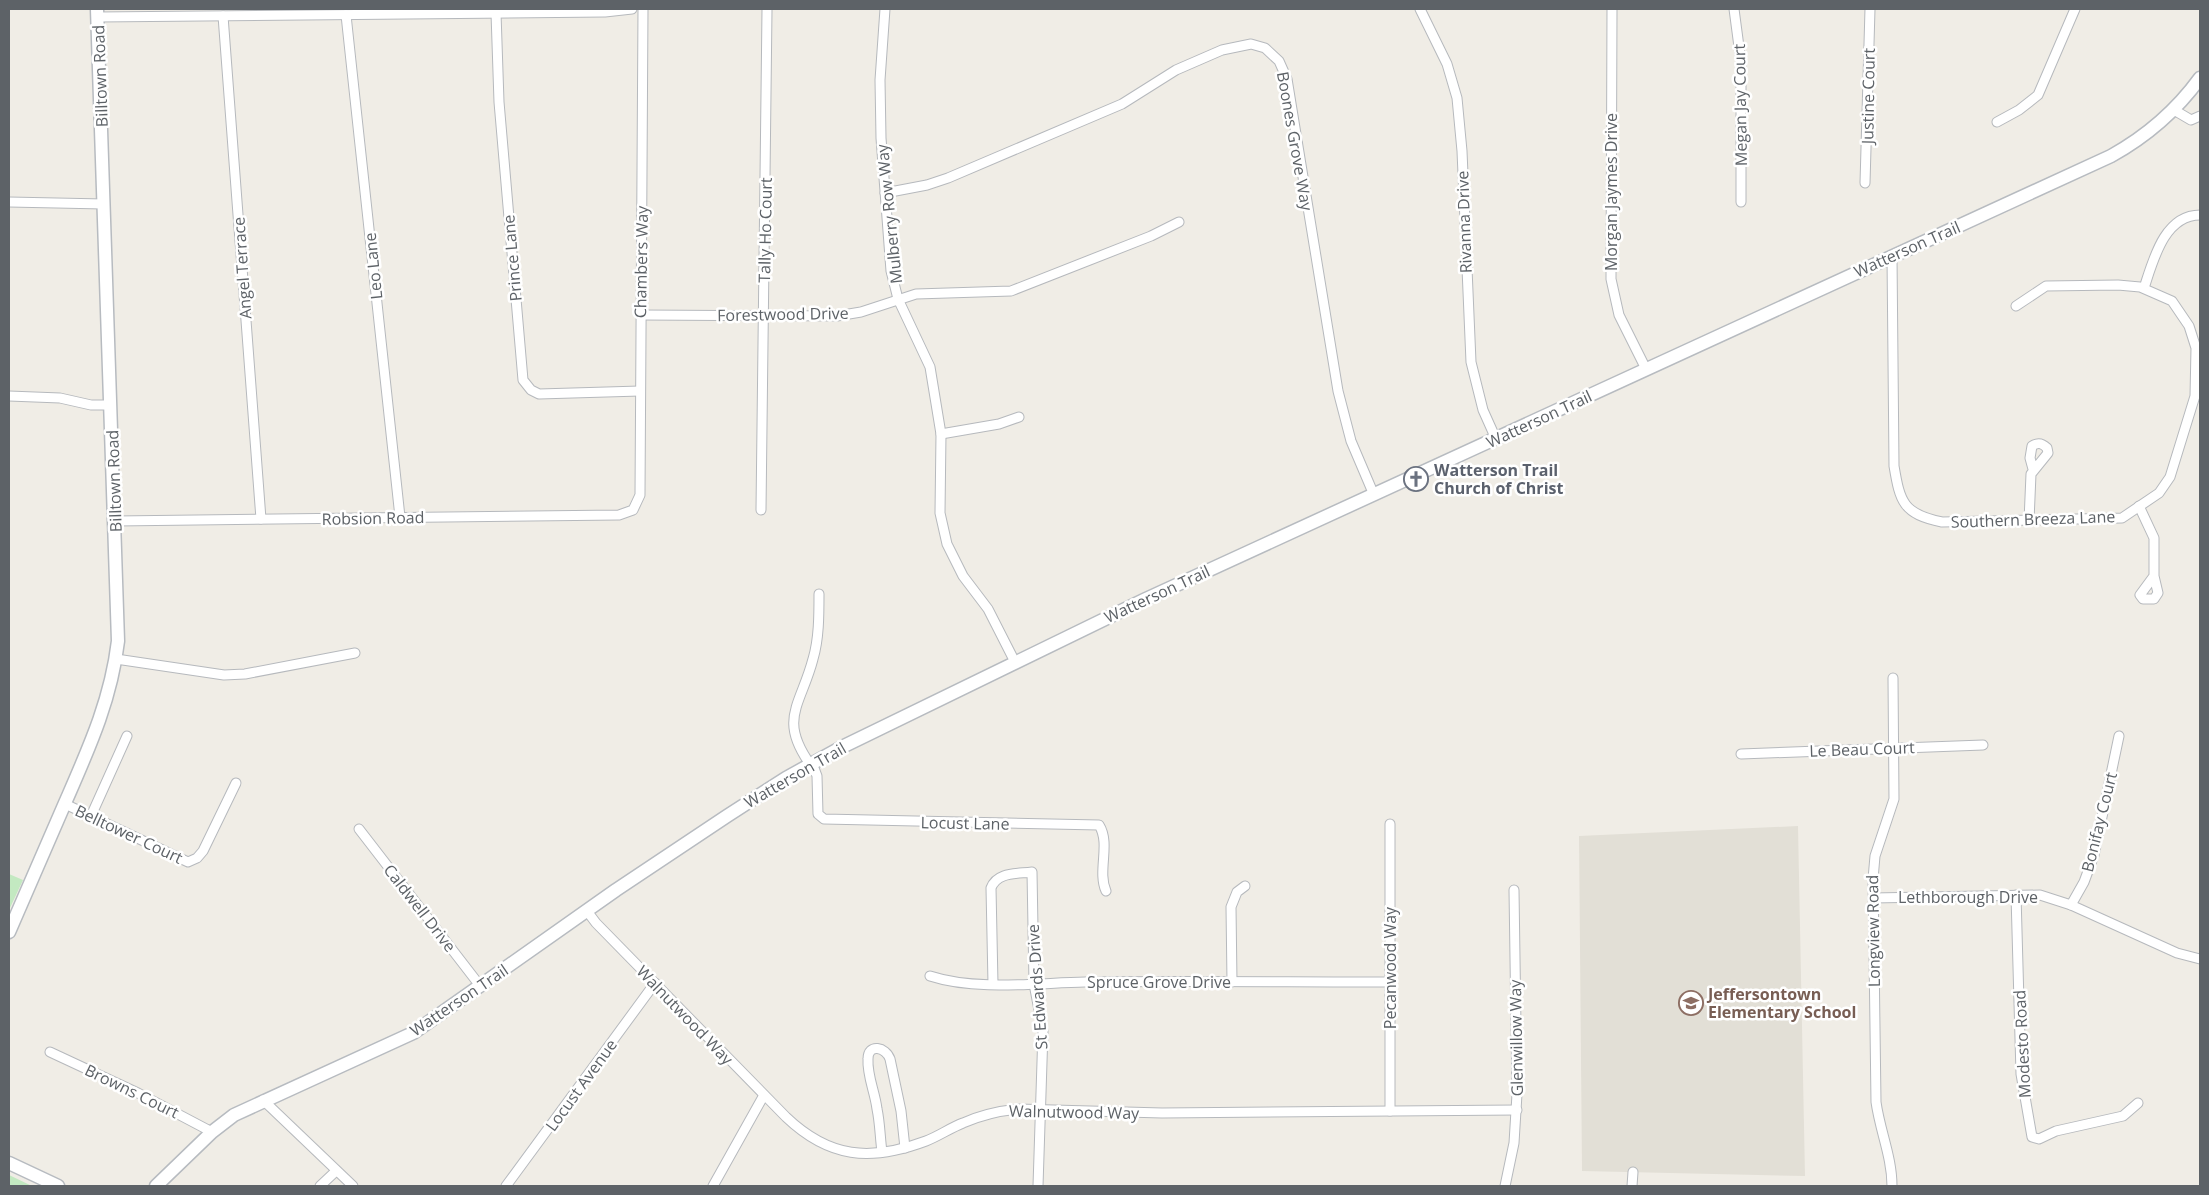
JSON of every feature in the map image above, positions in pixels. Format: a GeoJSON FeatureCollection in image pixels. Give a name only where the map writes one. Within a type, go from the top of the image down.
{"type":"FeatureCollection","features":[{"type":"Feature","properties":{"kind":"main road","name":"Billtown Road"},"geometry":{"type":"LineString","coordinates":[[9,932],[106,704],[116,659],[119,618],[98,13]]}},
{"type":"Feature","properties":{"kind":"main road","name":"Watterson Trail"},"geometry":{"type":"LineString","coordinates":[[156,1186],[212,1132],[234,1115],[263,1100],[397,1041],[429,1023],[720,820],[811,764],[1146,599],[2111,156],[2149,132],[2174,110],[2200,78]]}},
{"type":"Feature","properties":{"kind":"main road"},"geometry":{"type":"LineString","coordinates":[[9,1163],[58,1186]]}},
{"type":"Feature","properties":{"kind":"street"},"geometry":{"type":"LineString","coordinates":[[98,13],[223,16],[605,12],[632,9]]}},
{"type":"Feature","properties":{"kind":"street","name":"Chambers Way"},"geometry":{"type":"LineString","coordinates":[[630,512],[640,496],[643,9]]}},
{"type":"Feature","properties":{"kind":"street","name":"Mulberry Row Way"},"geometry":{"type":"LineString","coordinates":[[885,9],[880,80],[884,193],[891,272],[898,299],[930,367],[941,434],[940,513],[947,544],[963,576],[988,609],[1015,662]]}},
{"type":"Feature","properties":{"kind":"street","name":"Rivanna Drive"},"geometry":{"type":"LineString","coordinates":[[1420,9],[1447,64],[1457,98],[1462,151],[1471,362],[1483,410],[1496,439]]}},
{"type":"Feature","properties":{"kind":"street","name":"Morgan Jaymes Drive"},"geometry":{"type":"LineString","coordinates":[[1612,9],[1611,279],[1619,315],[1646,369]]}},
{"type":"Feature","properties":{"kind":"street","name":"Megan Jay Court"},"geometry":{"type":"LineString","coordinates":[[1734,9],[1741,62],[1741,202]]}},
{"type":"Feature","properties":{"kind":"street","name":"Justine Court"},"geometry":{"type":"LineString","coordinates":[[1865,183],[1870,9]]}},
{"type":"Feature","properties":{"kind":"street","name":"Tally Ho Court"},"geometry":{"type":"LineString","coordinates":[[761,510],[767,10]]}},
{"type":"Feature","properties":{"kind":"street"},"geometry":{"type":"LineString","coordinates":[[1997,122],[2019,110],[2038,95],[2071,10]]}},
{"type":"Feature","properties":{"kind":"street","name":"Prince Lane"},"geometry":{"type":"LineString","coordinates":[[496,13],[499,102],[523,380],[531,390],[539,394],[640,391]]}},
{"type":"Feature","properties":{"kind":"street","name":"Leo Lane"},"geometry":{"type":"LineString","coordinates":[[346,15],[400,517]]}},
{"type":"Feature","properties":{"kind":"street","name":"Angel Terrace"},"geometry":{"type":"LineString","coordinates":[[223,16],[261,519]]}},
{"type":"Feature","properties":{"kind":"street","name":"Boones Grove Way"},"geometry":{"type":"LineString","coordinates":[[884,193],[927,185],[967,171],[1122,104],[1176,70],[1222,50],[1251,44],[1265,48],[1279,61],[1286,79],[1338,391],[1351,441],[1374,495]]}},
{"type":"Feature","properties":{"kind":"street"},"geometry":{"type":"LineString","coordinates":[[2174,110],[2191,120],[2200,116]]}},
{"type":"Feature","properties":{"kind":"street"},"geometry":{"type":"LineString","coordinates":[[9,202],[104,204]]}},
{"type":"Feature","properties":{"kind":"street"},"geometry":{"type":"LineString","coordinates":[[2144,288],[2163,239],[2174,226],[2199,213]]}},
{"type":"Feature","properties":{"kind":"street","name":"Forestwood Drive"},"geometry":{"type":"LineString","coordinates":[[641,315],[837,316],[861,312],[916,294],[1011,291],[1151,236],[1179,222]]}},
{"type":"Feature","properties":{"kind":"street","name":"Southern Breeza Lane"},"geometry":{"type":"LineString","coordinates":[[1892,256],[1894,466],[1899,496],[1904,504],[1926,519],[1942,522],[2122,518],[2159,493],[2170,477],[2196,404],[2196,348],[2194,336],[2172,301],[2144,288],[2118,285],[2046,286],[2016,306]]}},
{"type":"Feature","properties":{"kind":"street"},"geometry":{"type":"LineString","coordinates":[[9,396],[60,398],[91,406],[111,405]]}},
{"type":"Feature","properties":{"kind":"street"},"geometry":{"type":"LineString","coordinates":[[941,434],[999,424],[1019,417]]}},
{"type":"Feature","properties":{"kind":"street"},"geometry":{"type":"LineString","coordinates":[[2029,521],[2032,469]]}},
{"type":"Feature","properties":{"kind":"street"},"geometry":{"type":"LineString","coordinates":[[2139,506],[2154,538],[2154,576]]}},
{"type":"Feature","properties":{"kind":"street","name":"Robsion Road"},"geometry":{"type":"LineString","coordinates":[[116,521],[619,514],[630,512]]}},
{"type":"Feature","properties":{"kind":"street"},"geometry":{"type":"LineString","coordinates":[[811,764],[800,749],[795,736],[793,715],[814,658],[819,594]]}},
{"type":"Feature","properties":{"kind":"street"},"geometry":{"type":"LineString","coordinates":[[116,659],[224,675],[245,674],[355,653]]}},
{"type":"Feature","properties":{"kind":"street","name":"Longview Road"},"geometry":{"type":"LineString","coordinates":[[1892,1186],[1891,1162],[1878,1118],[1876,1102],[1873,867],[1894,799],[1893,678]]}},
{"type":"Feature","properties":{"kind":"street"},"geometry":{"type":"LineString","coordinates":[[91,816],[127,736]]}},
{"type":"Feature","properties":{"kind":"street","name":"Bonifay Court"},"geometry":{"type":"LineString","coordinates":[[2071,905],[2084,882],[2094,855],[2118,736]]}},
{"type":"Feature","properties":{"kind":"street","name":"Le Beau Court"},"geometry":{"type":"LineString","coordinates":[[1741,754],[1983,745]]}},
{"type":"Feature","properties":{"kind":"street","name":"Locust Lane"},"geometry":{"type":"LineString","coordinates":[[811,764],[817,776],[818,814],[824,819],[1099,825],[1104,836],[1103,883],[1106,891]]}},
{"type":"Feature","properties":{"kind":"street","name":"Belltower Court"},"geometry":{"type":"LineString","coordinates":[[65,804],[177,858],[192,861],[203,851],[236,783]]}},
{"type":"Feature","properties":{"kind":"street","name":"Pecanwood Way"},"geometry":{"type":"LineString","coordinates":[[1390,824],[1390,1111]]}},
{"type":"Feature","properties":{"kind":"street","name":"Caldwell Drive"},"geometry":{"type":"LineString","coordinates":[[359,829],[481,987]]}},
{"type":"Feature","properties":{"kind":"street","name":"St Edwards Drive"},"geometry":{"type":"LineString","coordinates":[[993,984],[991,888],[993,882],[1002,876],[1032,872],[1034,984],[1043,1031],[1038,1186]]}},
{"type":"Feature","properties":{"kind":"street"},"geometry":{"type":"LineString","coordinates":[[1232,982],[1231,907],[1237,892],[1245,886]]}},
{"type":"Feature","properties":{"kind":"street","name":"Glenwillow Way"},"geometry":{"type":"LineString","coordinates":[[1505,1186],[1514,1143],[1516,1110],[1514,890]]}},
{"type":"Feature","properties":{"kind":"street","name":"Modesto Road"},"geometry":{"type":"LineString","coordinates":[[2016,895],[2021,1074],[2032,1137],[2039,1139],[2056,1131],[2123,1116],[2138,1103]]}},
{"type":"Feature","properties":{"kind":"street","name":"Lethborough Drive"},"geometry":{"type":"LineString","coordinates":[[1873,898],[2040,895],[2071,905],[2177,953],[2200,959]]}},
{"type":"Feature","properties":{"kind":"street","name":"Walnutwood Way"},"geometry":{"type":"LineString","coordinates":[[587,911],[596,923],[654,983],[796,1127],[821,1144],[843,1152],[882,1152],[905,1148],[927,1141],[962,1123],[988,1114],[1018,1110],[1162,1113],[1516,1110]]}},
{"type":"Feature","properties":{"kind":"street","name":"Spruce Grove Drive"},"geometry":{"type":"LineString","coordinates":[[930,976],[942,980],[993,984],[1390,982]]}},
{"type":"Feature","properties":{"kind":"street","name":"Locust Avenue"},"geometry":{"type":"LineString","coordinates":[[506,1186],[654,983]]}},
{"type":"Feature","properties":{"kind":"street"},"geometry":{"type":"LineString","coordinates":[[882,1152],[877,1108],[867,1061],[870,1051],[875,1048],[881,1048],[887,1052],[890,1058],[905,1148]]}},
{"type":"Feature","properties":{"kind":"street","name":"Browns Court"},"geometry":{"type":"LineString","coordinates":[[50,1052],[212,1132]]}},
{"type":"Feature","properties":{"kind":"street"},"geometry":{"type":"LineString","coordinates":[[717,1184],[764,1095]]}},
{"type":"Feature","properties":{"kind":"street"},"geometry":{"type":"LineString","coordinates":[[263,1100],[353,1186]]}},
{"type":"Feature","properties":{"kind":"street"},"geometry":{"type":"LineString","coordinates":[[320,1186],[336,1171]]}},
{"type":"Feature","properties":{"kind":"street"},"geometry":{"type":"LineString","coordinates":[[1632,1186],[1633,1172]]}},
{"type":"Feature","properties":{"kind":"shaded area","name":"Jeffersontown Elementary School"},"geometry":{"type":"Polygon","coordinates":[[[1798,826],[1805,1176],[1582,1171],[1579,836],[1798,826]]]}},
{"type":"Feature","properties":{"kind":"green space"},"geometry":{"type":"Polygon","coordinates":[[[9,874],[23,880],[9,910],[9,874]]]}},
{"type":"Feature","properties":{"kind":"green space"},"geometry":{"type":"Polygon","coordinates":[[[9,1175],[32,1186],[9,1186],[9,1175]]]}},
{"type":"Feature","properties":{"kind":"place","name":"Watterson Trail Church of Christ"},"geometry":{"type":"Point","coordinates":[1416,479]}},
{"type":"Feature","properties":{"kind":"place","name":"Jeffersontown Elementary School"},"geometry":{"type":"Point","coordinates":[1691,1003]}}]}
